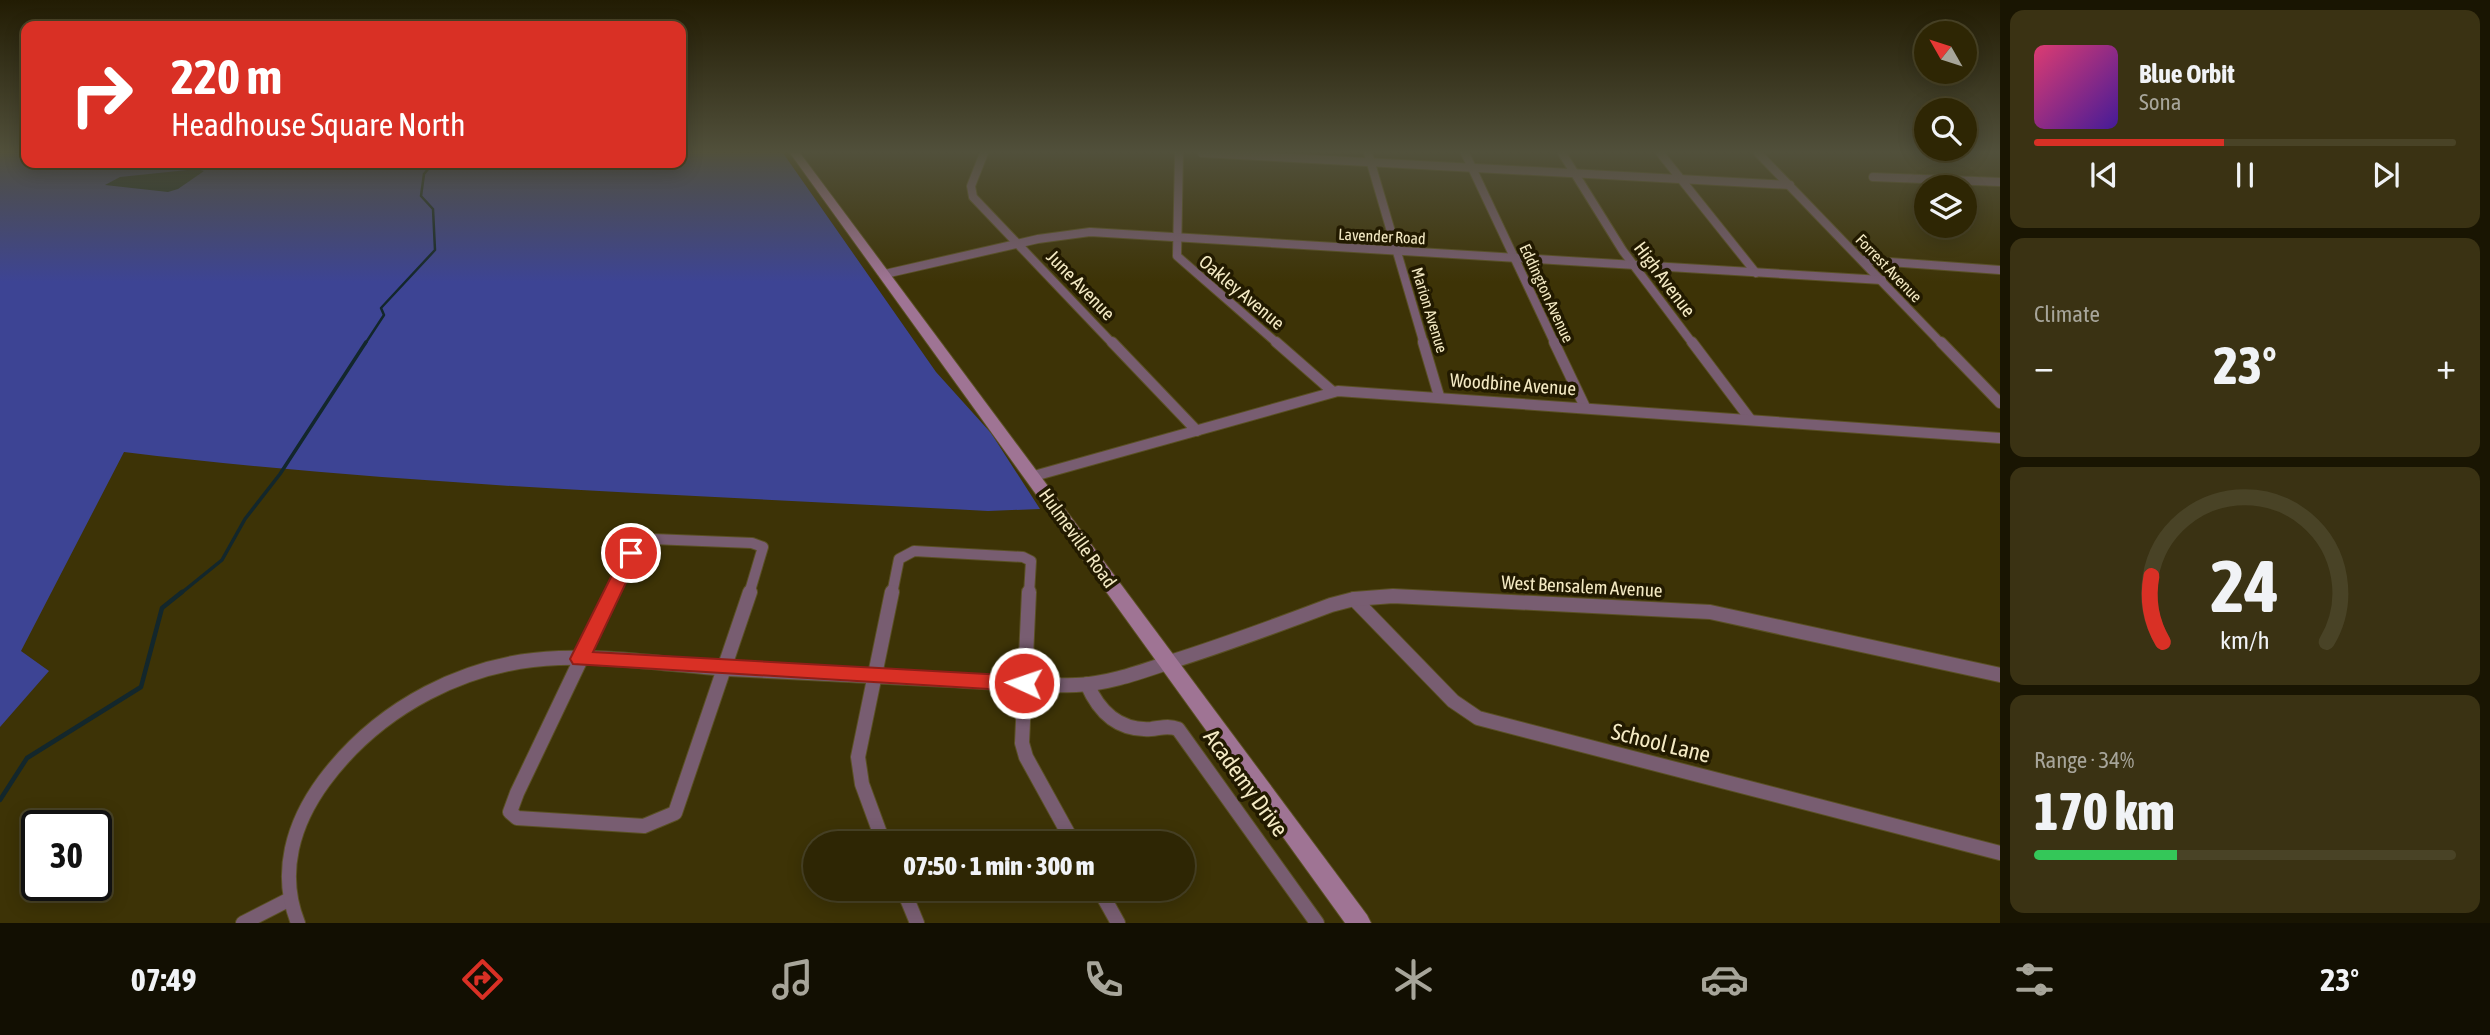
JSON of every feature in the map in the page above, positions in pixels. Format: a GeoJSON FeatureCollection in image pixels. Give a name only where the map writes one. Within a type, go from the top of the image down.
{"type":"FeatureCollection","features":[{"type":"Feature","properties":{"kind":"main road","name":"Hulmeville Road"},"geometry":{"type":"LineString","coordinates":[[827,196],[1359,923]]}},
{"type":"Feature","properties":{"kind":"street","name":"June Avenue"},"geometry":{"type":"LineString","coordinates":[[975,196],[1017,244],[1197,431]]}},
{"type":"Feature","properties":{"kind":"street","name":"Oakley Avenue"},"geometry":{"type":"LineString","coordinates":[[1177,196],[1176,237],[1180,259],[1332,391]]}},
{"type":"Feature","properties":{"kind":"street","name":"Marion Avenue"},"geometry":{"type":"LineString","coordinates":[[1380,196],[1439,396]]}},
{"type":"Feature","properties":{"kind":"street","name":"Eddington Avenue"},"geometry":{"type":"LineString","coordinates":[[1486,196],[1585,407]]}},
{"type":"Feature","properties":{"kind":"street","name":"High Avenue"},"geometry":{"type":"LineString","coordinates":[[1590,196],[1634,265],[1750,419]]}},
{"type":"Feature","properties":{"kind":"street"},"geometry":{"type":"LineString","coordinates":[[1695,196],[1756,272]]}},
{"type":"Feature","properties":{"kind":"street","name":"Forrest Avenue"},"geometry":{"type":"LineString","coordinates":[[1801,196],[2000,403]]}},
{"type":"Feature","properties":{"kind":"street","name":"Lavender Road"},"geometry":{"type":"LineString","coordinates":[[885,274],[1082,232],[1882,281]]}},
{"type":"Feature","properties":{"kind":"street"},"geometry":{"type":"LineString","coordinates":[[1862,260],[2000,270]]}},
{"type":"Feature","properties":{"kind":"street"},"geometry":{"type":"LineString","coordinates":[[1982,384],[2000,386]]}},
{"type":"Feature","properties":{"kind":"street","name":"Woodbine Avenue"},"geometry":{"type":"LineString","coordinates":[[1034,476],[1332,391],[1439,396],[2000,438]]}},
{"type":"Feature","properties":{"kind":"street"},"geometry":{"type":"LineString","coordinates":[[652,538],[759,544],[765,550],[675,813],[644,826],[517,818],[512,815],[511,807],[580,659],[631,553],[640,541],[652,538]]}},
{"type":"Feature","properties":{"kind":"street"},"geometry":{"type":"LineString","coordinates":[[879,831],[862,784],[858,757],[899,559],[907,552],[1023,557],[1031,561],[1021,730],[1026,757],[1067,831]]}},
{"type":"Feature","properties":{"kind":"street","name":"West Bensalem Avenue"},"geometry":{"type":"LineString","coordinates":[[298,923],[290,899],[290,854],[300,820],[328,775],[365,735],[406,705],[456,679],[510,663],[580,659],[874,676],[1087,684],[1167,663],[1354,599],[1393,596],[1710,612],[2000,675]]}},
{"type":"Feature","properties":{"kind":"street","name":"School Lane"},"geometry":{"type":"LineString","coordinates":[[1354,599],[1452,701],[1486,721],[2000,853]]}},
{"type":"Feature","properties":{"kind":"street","name":"Academy Drive"},"geometry":{"type":"LineString","coordinates":[[1087,684],[1097,707],[1119,724],[1143,730],[1173,726],[1185,736],[1317,923]]}},
{"type":"Feature","properties":{"kind":"street"},"geometry":{"type":"LineString","coordinates":[[243,923],[290,899]]}},
{"type":"Feature","properties":{"kind":"street"},"geometry":{"type":"LineString","coordinates":[[908,901],[917,923]]}},
{"type":"Feature","properties":{"kind":"street"},"geometry":{"type":"LineString","coordinates":[[1106,901],[1118,923]]}},
{"type":"Feature","properties":{"kind":"shaded area"},"geometry":{"type":"Polygon","coordinates":[[[0,196],[813,196],[936,372],[991,433],[1040,509],[988,511],[556,489],[340,474],[124,452],[21,651],[49,671],[0,727],[0,196]]]}},
{"type":"Feature","properties":{"kind":"waterway"},"geometry":{"type":"LineString","coordinates":[[365,344],[384,315],[381,308],[435,250],[433,209],[421,196]]}},
{"type":"Feature","properties":{"kind":"waterway"},"geometry":{"type":"LineString","coordinates":[[180,594],[222,560],[245,519],[280,474],[366,342]]}},
{"type":"Feature","properties":{"kind":"waterway"},"geometry":{"type":"LineString","coordinates":[[0,800],[27,758],[141,687],[162,608],[182,592]]}},
{"type":"Feature","properties":{"kind":"route"},"geometry":{"type":"LineString","coordinates":[[631,553],[580,659],[1024,683]]}}]}
